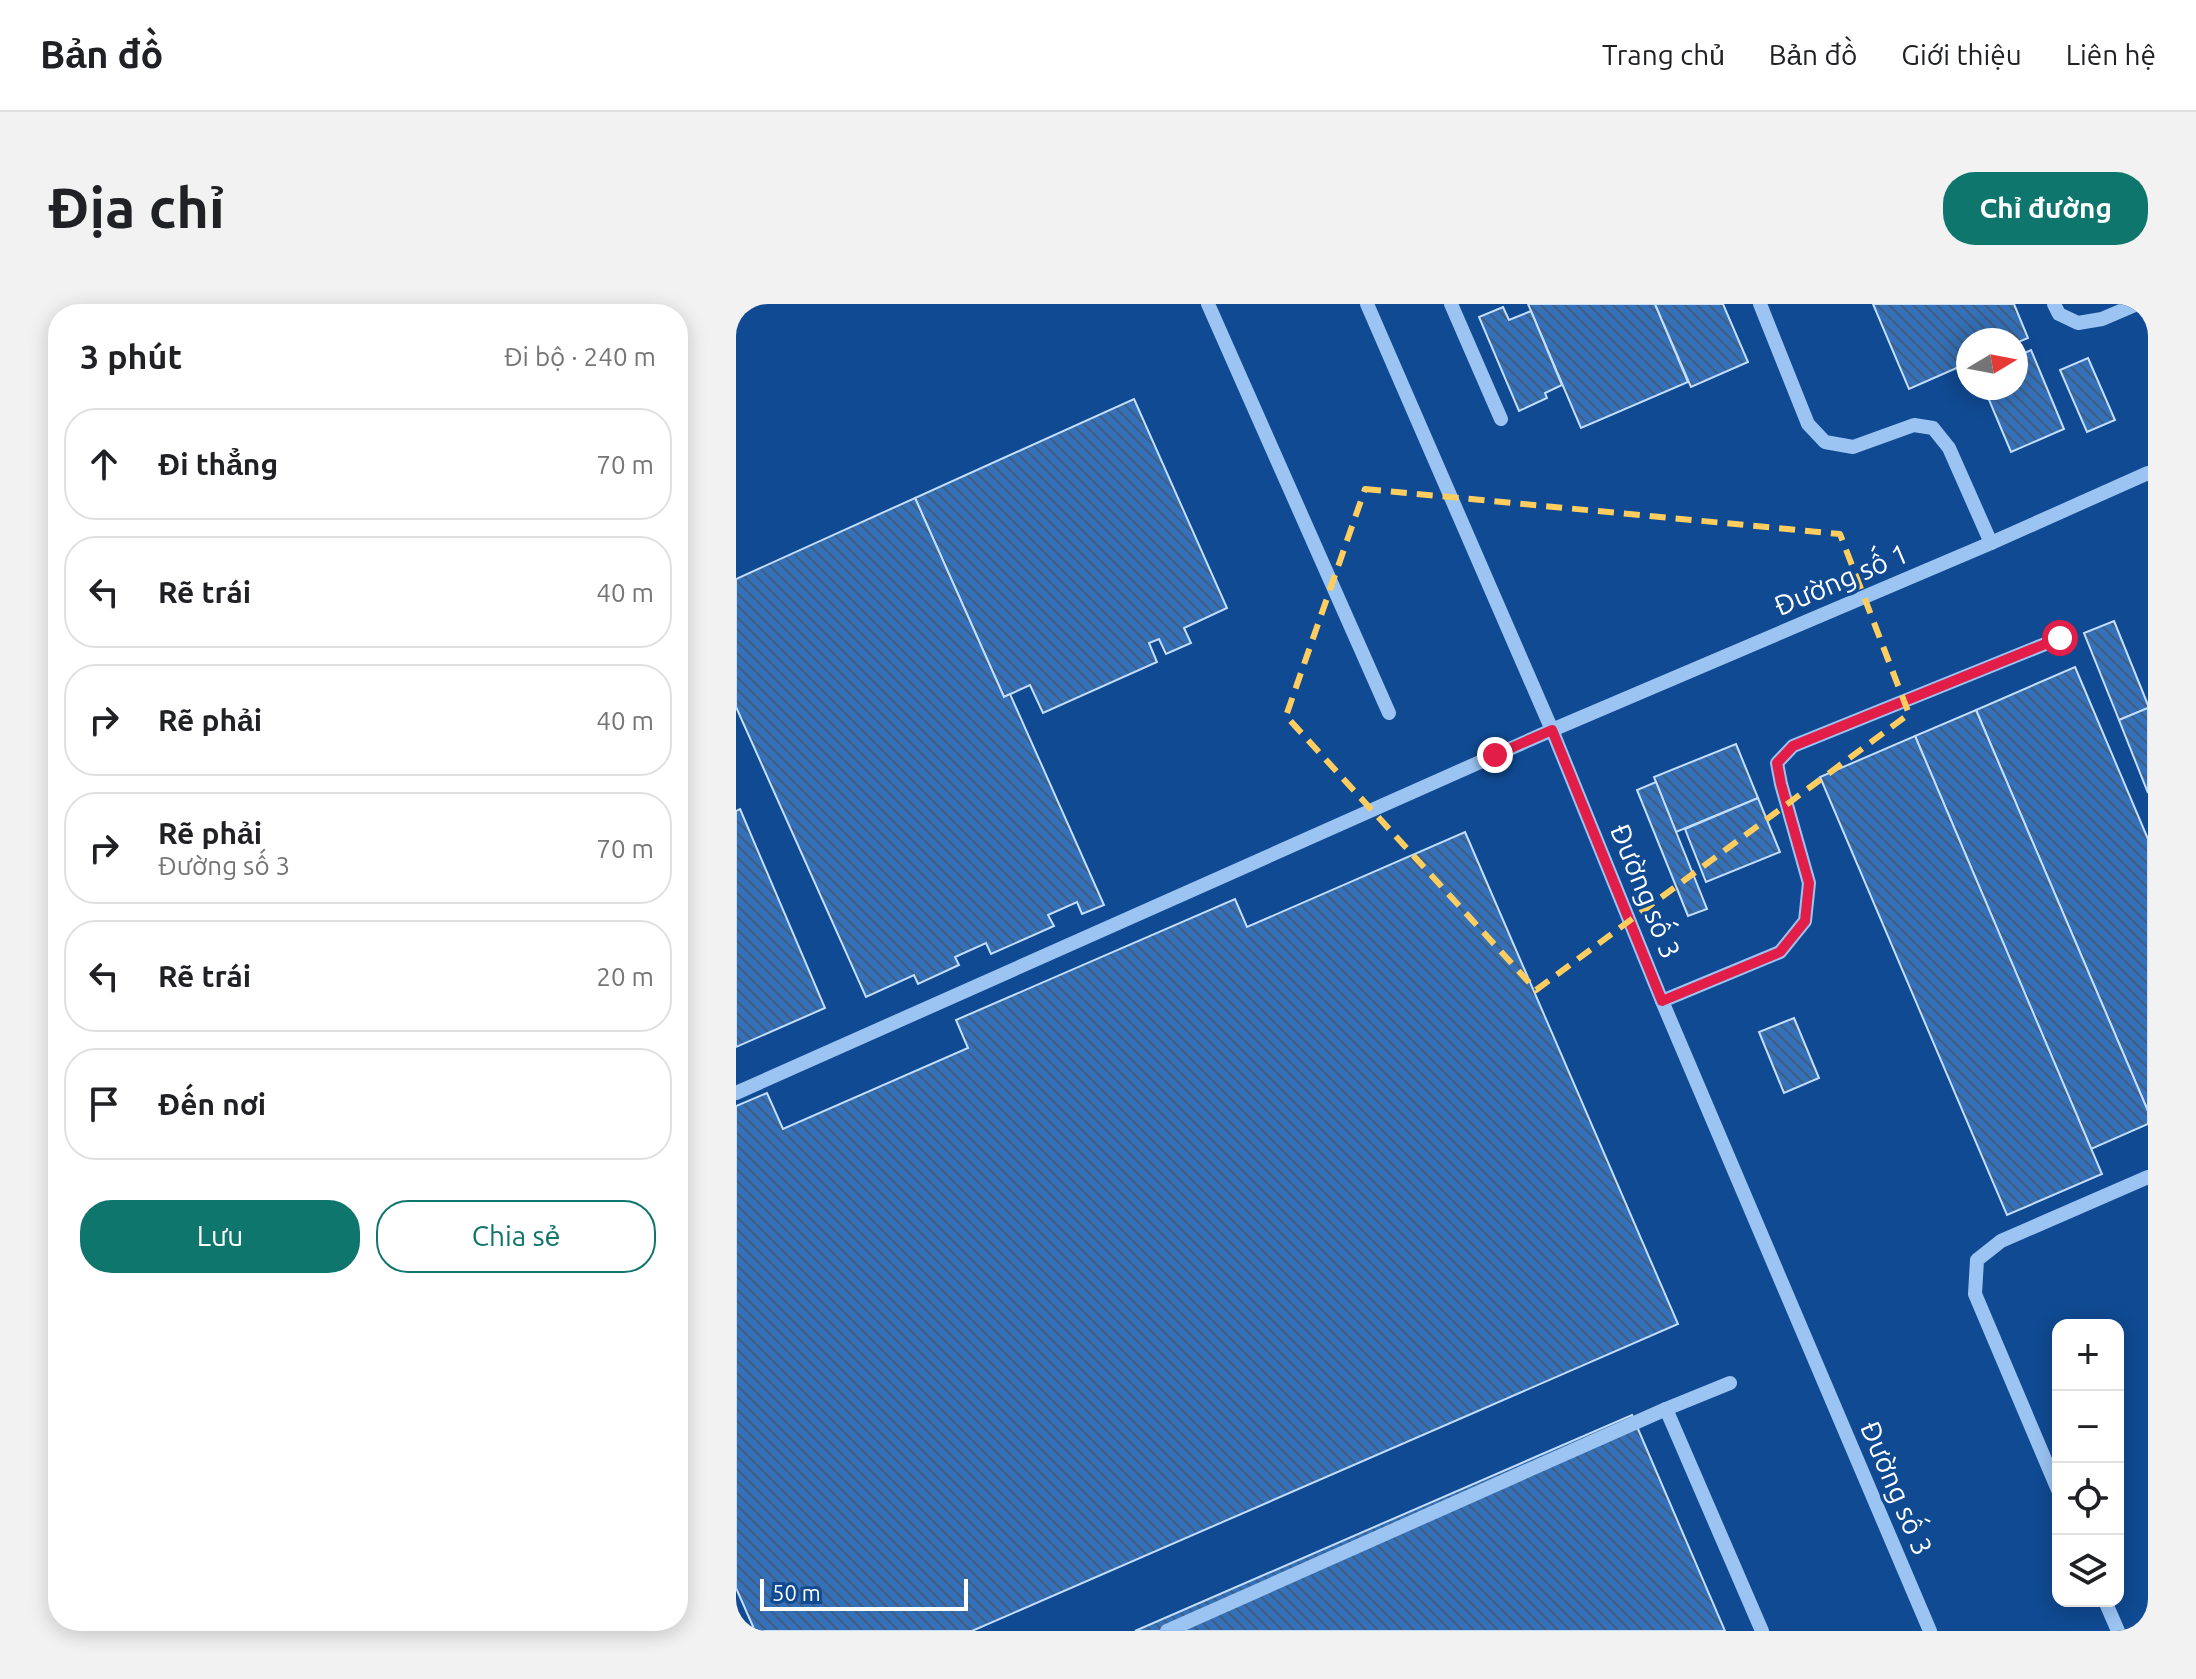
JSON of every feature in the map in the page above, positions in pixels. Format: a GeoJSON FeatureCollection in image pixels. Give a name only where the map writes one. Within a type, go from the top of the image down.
{"type":"FeatureCollection","features":[{"type":"Feature","properties":{"kind":"street"},"geometry":{"type":"LineString","coordinates":[[1208,304],[1389,713]]}},
{"type":"Feature","properties":{"kind":"street"},"geometry":{"type":"LineString","coordinates":[[1451,304],[1501,419]]}},
{"type":"Feature","properties":{"kind":"street"},"geometry":{"type":"LineString","coordinates":[[1760,304],[1808,424],[1825,442],[1853,447],[1914,425],[1933,428],[1949,448],[1991,543]]}},
{"type":"Feature","properties":{"kind":"street"},"geometry":{"type":"LineString","coordinates":[[2054,304],[2059,314],[2078,323],[2102,319],[2137,304]]}},
{"type":"Feature","properties":{"kind":"street","name":"Đường số 3"},"geometry":{"type":"LineString","coordinates":[[1371,305],[1930,1631]]}},
{"type":"Feature","properties":{"kind":"street","name":"Đường số 1"},"geometry":{"type":"LineString","coordinates":[[736,1093],[1552,730],[2148,473]]}},
{"type":"Feature","properties":{"kind":"street"},"geometry":{"type":"LineString","coordinates":[[1662,1001],[1780,952],[1805,921],[1809,883],[1777,763],[1793,746],[2060,638]]}},
{"type":"Feature","properties":{"kind":"street"},"geometry":{"type":"LineString","coordinates":[[2052,1476],[1975,1294],[1977,1260],[2001,1241],[2148,1177]]}},
{"type":"Feature","properties":{"kind":"street"},"geometry":{"type":"LineString","coordinates":[[1167,1631],[1730,1383]]}},
{"type":"Feature","properties":{"kind":"street"},"geometry":{"type":"LineString","coordinates":[[1666,1409],[1762,1631]]}},
{"type":"Feature","properties":{"kind":"street"},"geometry":{"type":"LineString","coordinates":[[2108,1607],[2118,1631]]}},
{"type":"Feature","properties":{"kind":"highlighted area"},"geometry":{"type":"Polygon","coordinates":[[[1365,489],[1840,534],[1909,714],[1536,990],[1286,716],[1365,489]]]}},
{"type":"Feature","properties":{"kind":"building"},"geometry":{"type":"Polygon","coordinates":[[[1528,304],[1655,304],[1688,382],[1581,428],[1528,304]]]}},
{"type":"Feature","properties":{"kind":"building"},"geometry":{"type":"Polygon","coordinates":[[[1655,304],[1723,304],[1748,362],[1691,387],[1655,304]]]}},
{"type":"Feature","properties":{"kind":"building"},"geometry":{"type":"Polygon","coordinates":[[[1873,304],[2014,304],[2024,328],[1956,328],[1956,368],[1909,389],[1873,304]]]}},
{"type":"Feature","properties":{"kind":"building"},"geometry":{"type":"Polygon","coordinates":[[[1503,307],[1509,320],[1531,311],[1562,385],[1545,393],[1547,398],[1519,411],[1479,317],[1503,307]]]}},
{"type":"Feature","properties":{"kind":"building"},"geometry":{"type":"Polygon","coordinates":[[[2031,350],[2064,429],[2011,452],[1989,400],[2028,400],[2028,351],[2031,350]]]}},
{"type":"Feature","properties":{"kind":"building"},"geometry":{"type":"Polygon","coordinates":[[[2088,358],[2115,420],[2087,432],[2060,370],[2088,358]]]}},
{"type":"Feature","properties":{"kind":"building"},"geometry":{"type":"Polygon","coordinates":[[[1134,399],[1227,608],[1184,628],[1191,643],[1166,654],[1159,639],[1149,643],[1157,662],[1043,713],[1030,685],[1004,697],[915,498],[1134,399]]]}},
{"type":"Feature","properties":{"kind":"building"},"geometry":{"type":"Polygon","coordinates":[[[915,498],[1004,697],[1010,694],[1104,905],[1082,914],[1077,902],[1048,915],[1054,926],[991,954],[986,943],[955,957],[959,965],[918,984],[914,975],[866,997],[736,707],[736,579],[915,498]]]}},
{"type":"Feature","properties":{"kind":"building"},"geometry":{"type":"Polygon","coordinates":[[[2114,621],[2148,705],[2148,708],[2119,720],[2084,633],[2114,621]]]}},
{"type":"Feature","properties":{"kind":"building"},"geometry":{"type":"Polygon","coordinates":[[[2075,667],[2148,839],[2148,1111],[1976,710],[2075,667]]]}},
{"type":"Feature","properties":{"kind":"building"},"geometry":{"type":"Polygon","coordinates":[[[2148,708],[2148,793],[2119,720],[2148,708]]]}},
{"type":"Feature","properties":{"kind":"building"},"geometry":{"type":"Polygon","coordinates":[[[1976,710],[2148,1111],[2148,1124],[2091,1149],[1915,736],[1976,710]]]}},
{"type":"Feature","properties":{"kind":"building"},"geometry":{"type":"Polygon","coordinates":[[[1915,736],[2102,1174],[2007,1215],[1820,777],[1915,736]]]}},
{"type":"Feature","properties":{"kind":"building"},"geometry":{"type":"Polygon","coordinates":[[[1736,744],[1758,798],[1676,832],[1654,777],[1736,744]]]}},
{"type":"Feature","properties":{"kind":"building"},"geometry":{"type":"Polygon","coordinates":[[[1656,782],[1707,909],[1688,916],[1637,790],[1656,782]]]}},
{"type":"Feature","properties":{"kind":"building"},"geometry":{"type":"Polygon","coordinates":[[[1758,798],[1780,852],[1706,882],[1685,829],[1758,798]]]}},
{"type":"Feature","properties":{"kind":"building"},"geometry":{"type":"Polygon","coordinates":[[[740,809],[825,1008],[736,1047],[736,811],[740,809]]]}},
{"type":"Feature","properties":{"kind":"building"},"geometry":{"type":"Polygon","coordinates":[[[1465,832],[1678,1324],[972,1631],[755,1631],[736,1588],[736,1106],[767,1093],[783,1129],[968,1048],[956,1020],[1235,899],[1247,927],[1465,832]]]}},
{"type":"Feature","properties":{"kind":"building"},"geometry":{"type":"Polygon","coordinates":[[[1794,1018],[1819,1078],[1784,1093],[1759,1032],[1794,1018]]]}},
{"type":"Feature","properties":{"kind":"building"},"geometry":{"type":"Polygon","coordinates":[[[1632,1415],[1725,1631],[1135,1631],[1632,1415]]]}},
{"type":"Feature","properties":{"kind":"route"},"geometry":{"type":"LineString","coordinates":[[1495,755],[1552,730],[1662,1001],[1780,952],[1805,921],[1809,883],[1777,763],[1793,746],[2060,638]]}}]}
